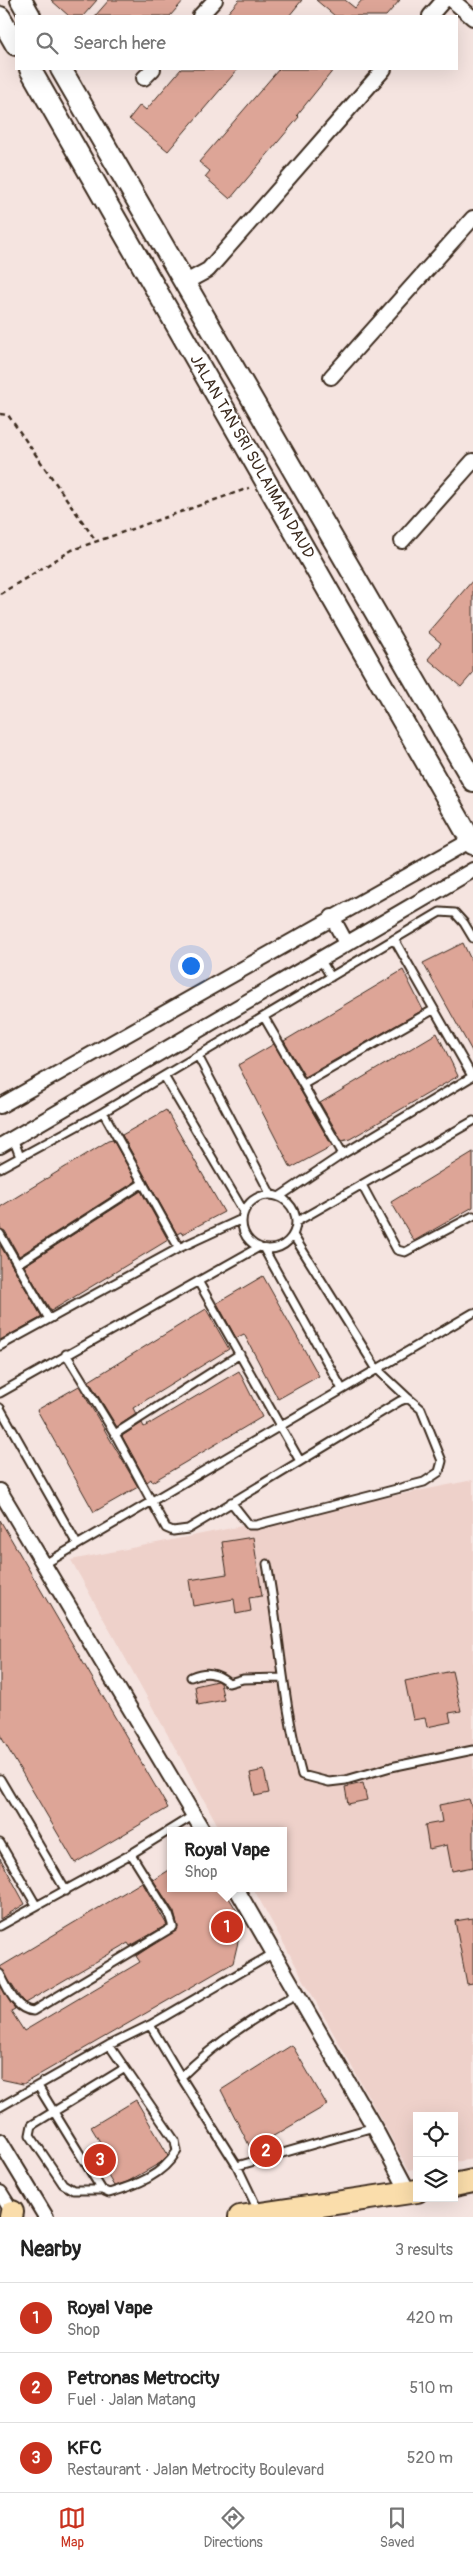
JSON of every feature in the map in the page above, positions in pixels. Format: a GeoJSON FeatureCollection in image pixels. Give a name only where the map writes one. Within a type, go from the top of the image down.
{"type":"FeatureCollection","features":[{"type":"Feature","properties":{"kind":"main road"},"geometry":{"type":"LineString","coordinates":[[21,0],[29,15]]}},
{"type":"Feature","properties":{"kind":"main road"},"geometry":{"type":"LineString","coordinates":[[0,16],[15,42]]}},
{"type":"Feature","properties":{"kind":"main road","name":"JALAN TAN SRI SULAIMAN DAUD"},"geometry":{"type":"LineString","coordinates":[[31,70],[472,841]]}},
{"type":"Feature","properties":{"kind":"main road","name":"JALAN TAN SRI SULAIMAN DAUD"},"geometry":{"type":"LineString","coordinates":[[61,70],[473,780]]}},
{"type":"Feature","properties":{"kind":"main road"},"geometry":{"type":"LineString","coordinates":[[458,2184],[473,2181]]}},
{"type":"Feature","properties":{"kind":"main road"},"geometry":{"type":"LineString","coordinates":[[250,2215],[413,2192]]}},
{"type":"Feature","properties":{"kind":"street"},"geometry":{"type":"LineString","coordinates":[[201,15],[215,0]]}},
{"type":"Feature","properties":{"kind":"street"},"geometry":{"type":"LineString","coordinates":[[431,15],[444,0]]}},
{"type":"Feature","properties":{"kind":"street"},"geometry":{"type":"LineString","coordinates":[[452,0],[473,18]]}},
{"type":"Feature","properties":{"kind":"street"},"geometry":{"type":"LineString","coordinates":[[184,282],[208,270],[383,70]]}},
{"type":"Feature","properties":{"kind":"street"},"geometry":{"type":"LineString","coordinates":[[331,377],[473,218]]}},
{"type":"Feature","properties":{"kind":"street"},"geometry":{"type":"LineString","coordinates":[[402,541],[473,461]]}},
{"type":"Feature","properties":{"kind":"street"},"geometry":{"type":"LineString","coordinates":[[0,1106],[332,917],[472,841]]}},
{"type":"Feature","properties":{"kind":"street"},"geometry":{"type":"LineString","coordinates":[[0,1146],[473,870]]}},
{"type":"Feature","properties":{"kind":"street"},"geometry":{"type":"LineString","coordinates":[[332,917],[346,943]]}},
{"type":"Feature","properties":{"kind":"street"},"geometry":{"type":"LineString","coordinates":[[0,1491],[43,1566],[201,1827]]}},
{"type":"Feature","properties":{"kind":"street"},"geometry":{"type":"LineString","coordinates":[[238,1892],[413,2192]]}},
{"type":"Feature","properties":{"kind":"street"},"geometry":{"type":"LineString","coordinates":[[0,2141],[46,2217]]}},
{"type":"Feature","properties":{"kind":"street"},"geometry":{"type":"LineString","coordinates":[[0,2193],[12,2215]]}},
{"type":"Feature","properties":{"kind":"lane"},"geometry":{"type":"LineString","coordinates":[[0,1168],[103,1112],[440,912],[454,913],[464,923],[473,938]]}},
{"type":"Feature","properties":{"kind":"lane"},"geometry":{"type":"LineString","coordinates":[[279,1197],[343,1154],[472,1076],[394,939]]}},
{"type":"Feature","properties":{"kind":"lane"},"geometry":{"type":"LineString","coordinates":[[320,959],[331,977]]}},
{"type":"Feature","properties":{"kind":"lane"},"geometry":{"type":"LineString","coordinates":[[304,1084],[433,1010]]}},
{"type":"Feature","properties":{"kind":"lane"},"geometry":{"type":"LineString","coordinates":[[264,1017],[343,1154]]}},
{"type":"Feature","properties":{"kind":"lane"},"geometry":{"type":"LineString","coordinates":[[198,1056],[271,1195]]}},
{"type":"Feature","properties":{"kind":"lane"},"geometry":{"type":"LineString","coordinates":[[164,1076],[243,1216],[246,1236],[261,1248],[342,1389]]}},
{"type":"Feature","properties":{"kind":"lane"},"geometry":{"type":"LineString","coordinates":[[103,1112],[179,1248]]}},
{"type":"Feature","properties":{"kind":"lane"},"geometry":{"type":"LineString","coordinates":[[296,1222],[473,1121]]}},
{"type":"Feature","properties":{"kind":"lane"},"geometry":{"type":"LineString","coordinates":[[13,1138],[20,1157]]}},
{"type":"Feature","properties":{"kind":"lane"},"geometry":{"type":"LineString","coordinates":[[17,1264],[142,1183]]}},
{"type":"Feature","properties":{"kind":"lane"},"geometry":{"type":"LineString","coordinates":[[362,1185],[397,1250],[405,1252],[473,1216]]}},
{"type":"Feature","properties":{"kind":"lane"},"geometry":{"type":"LineString","coordinates":[[0,1346],[179,1248],[243,1216],[254,1199],[271,1195],[279,1197],[292,1207],[296,1222],[293,1235],[280,1246],[261,1248],[198,1281],[0,1393]]}},
{"type":"Feature","properties":{"kind":"lane"},"geometry":{"type":"LineString","coordinates":[[0,1234],[49,1319]]}},
{"type":"Feature","properties":{"kind":"lane"},"geometry":{"type":"LineString","coordinates":[[231,1502],[249,1525],[256,1524],[433,1478],[439,1472],[442,1461],[421,1409],[376,1368],[293,1235]]}},
{"type":"Feature","properties":{"kind":"lane"},"geometry":{"type":"LineString","coordinates":[[198,1281],[300,1461]]}},
{"type":"Feature","properties":{"kind":"lane"},"geometry":{"type":"LineString","coordinates":[[43,1566],[77,1544],[376,1368],[473,1313]]}},
{"type":"Feature","properties":{"kind":"lane"},"geometry":{"type":"LineString","coordinates":[[66,1354],[115,1434],[166,1528],[173,1531],[188,1529],[400,1401],[408,1398]]}},
{"type":"Feature","properties":{"kind":"lane"},"geometry":{"type":"LineString","coordinates":[[115,1434],[240,1354]]}},
{"type":"Feature","properties":{"kind":"lane"},"geometry":{"type":"LineString","coordinates":[[0,1408],[77,1544]]}},
{"type":"Feature","properties":{"kind":"lane"},"geometry":{"type":"LineString","coordinates":[[267,1564],[277,1619],[282,1678],[302,1775],[329,1782],[346,1780],[473,1750]]}},
{"type":"Feature","properties":{"kind":"lane"},"geometry":{"type":"LineString","coordinates":[[191,1677],[203,1672],[210,1673],[221,1676],[229,1683],[243,1679],[282,1678]]}},
{"type":"Feature","properties":{"kind":"lane"},"geometry":{"type":"LineString","coordinates":[[0,1779],[66,1890]]}},
{"type":"Feature","properties":{"kind":"lane"},"geometry":{"type":"LineString","coordinates":[[175,1827],[194,1815]]}},
{"type":"Feature","properties":{"kind":"lane"},"geometry":{"type":"LineString","coordinates":[[0,1926],[131,1854],[167,1832]]}},
{"type":"Feature","properties":{"kind":"lane"},"geometry":{"type":"LineString","coordinates":[[0,1843],[36,1905]]}},
{"type":"Feature","properties":{"kind":"lane"},"geometry":{"type":"LineString","coordinates":[[0,1974],[17,2003],[25,2010],[34,2011],[174,1928],[131,1854]]}},
{"type":"Feature","properties":{"kind":"lane"},"geometry":{"type":"LineString","coordinates":[[0,2106],[109,2045],[150,2026],[274,1953]]}},
{"type":"Feature","properties":{"kind":"lane"},"geometry":{"type":"LineString","coordinates":[[181,2077],[205,2053],[273,2007],[297,1995]]}},
{"type":"Feature","properties":{"kind":"lane"},"geometry":{"type":"LineString","coordinates":[[150,2026],[237,2166],[250,2215]]}},
{"type":"Feature","properties":{"kind":"lane"},"geometry":{"type":"LineString","coordinates":[[109,2045],[125,2068],[175,2141],[177,2151],[170,2162],[153,2176],[109,2193],[102,2190],[73,2190],[63,2184],[30,2134],[32,2125],[125,2068]]}},
{"type":"Feature","properties":{"kind":"lane"},"geometry":{"type":"LineString","coordinates":[[38,2086],[102,2190]]}},
{"type":"Feature","properties":{"kind":"lane"},"geometry":{"type":"LineString","coordinates":[[237,2166],[374,2127]]}},
{"type":"Feature","properties":{"kind":"path"},"geometry":{"type":"LineString","coordinates":[[0,414],[8,415],[96,541]]}},
{"type":"Feature","properties":{"kind":"path"},"geometry":{"type":"LineString","coordinates":[[0,594],[72,550],[267,482]]}},
{"type":"Feature","properties":{"kind":"shaded area"},"geometry":{"type":"Polygon","coordinates":[[[473,1480],[473,2159],[458,2161],[458,2112],[413,2112],[413,2169],[409,2170],[255,1892],[287,1892],[287,1827],[219,1827],[71,1560],[473,1480]]]}},
{"type":"Feature","properties":{"kind":"building"},"geometry":{"type":"Polygon","coordinates":[[[51,0],[97,0],[84,15],[68,15],[51,0]]]}},
{"type":"Feature","properties":{"kind":"building"},"geometry":{"type":"Polygon","coordinates":[[[109,0],[184,0],[171,15],[96,15],[109,0]]]}},
{"type":"Feature","properties":{"kind":"building"},"geometry":{"type":"Polygon","coordinates":[[[239,0],[302,0],[290,15],[226,15],[239,0]]]}},
{"type":"Feature","properties":{"kind":"building"},"geometry":{"type":"Polygon","coordinates":[[[316,0],[345,0],[355,8],[362,0],[400,0],[387,15],[334,15],[316,0]]]}},
{"type":"Feature","properties":{"kind":"building"},"geometry":{"type":"Polygon","coordinates":[[[180,70],[237,70],[168,151],[129,119],[140,105],[146,110],[180,70]]]}},
{"type":"Feature","properties":{"kind":"building"},"geometry":{"type":"Polygon","coordinates":[[[278,70],[333,70],[297,115],[299,117],[230,199],[205,177],[210,171],[199,162],[278,70]]]}},
{"type":"Feature","properties":{"kind":"building"},"geometry":{"type":"Polygon","coordinates":[[[473,580],[473,673],[461,687],[428,659],[441,643],[428,632],[473,580]]]}},
{"type":"Feature","properties":{"kind":"building"},"geometry":{"type":"Polygon","coordinates":[[[463,943],[473,964],[473,1053],[423,963],[463,943]]]}},
{"type":"Feature","properties":{"kind":"building"},"geometry":{"type":"Polygon","coordinates":[[[403,970],[423,1010],[305,1077],[284,1041],[403,970]]]}},
{"type":"Feature","properties":{"kind":"building"},"geometry":{"type":"Polygon","coordinates":[[[437,1033],[458,1076],[350,1139],[342,1141],[320,1103],[437,1033]]]}},
{"type":"Feature","properties":{"kind":"building"},"geometry":{"type":"Polygon","coordinates":[[[274,1044],[332,1146],[291,1168],[238,1065],[274,1044]]]}},
{"type":"Feature","properties":{"kind":"building"},"geometry":{"type":"Polygon","coordinates":[[[166,1110],[224,1212],[182,1234],[181,1232],[177,1234],[122,1135],[166,1110]]]}},
{"type":"Feature","properties":{"kind":"building"},"geometry":{"type":"Polygon","coordinates":[[[113,1140],[136,1181],[19,1256],[5,1231],[0,1229],[0,1207],[108,1141],[113,1140]]]}},
{"type":"Feature","properties":{"kind":"building"},"geometry":{"type":"Polygon","coordinates":[[[473,1152],[473,1207],[414,1241],[391,1202],[473,1152]]]}},
{"type":"Feature","properties":{"kind":"building"},"geometry":{"type":"Polygon","coordinates":[[[141,1191],[168,1240],[51,1311],[24,1266],[141,1191]]]}},
{"type":"Feature","properties":{"kind":"building"},"geometry":{"type":"Polygon","coordinates":[[[0,1245],[42,1317],[0,1340],[0,1245]]]}},
{"type":"Feature","properties":{"kind":"building"},"geometry":{"type":"Polygon","coordinates":[[[263,1276],[319,1376],[278,1399],[244,1334],[236,1338],[217,1303],[263,1276]]]}},
{"type":"Feature","properties":{"kind":"building"},"geometry":{"type":"Polygon","coordinates":[[[206,1309],[229,1349],[133,1408],[136,1414],[117,1427],[89,1381],[206,1309]]]}},
{"type":"Feature","properties":{"kind":"building"},"geometry":{"type":"Polygon","coordinates":[[[239,1371],[262,1417],[152,1482],[151,1479],[147,1482],[122,1436],[142,1423],[144,1427],[239,1371]]]}},
{"type":"Feature","properties":{"kind":"building"},"geometry":{"type":"Polygon","coordinates":[[[79,1386],[138,1487],[94,1512],[37,1410],[79,1386]]]}},
{"type":"Feature","properties":{"kind":"building"},"geometry":{"type":"Polygon","coordinates":[[[0,1520],[168,1808],[75,1863],[0,1735],[0,1520]]]}},
{"type":"Feature","properties":{"kind":"building"},"geometry":{"type":"Polygon","coordinates":[[[253,1537],[262,1596],[249,1598],[251,1611],[236,1614],[234,1599],[193,1606],[189,1580],[227,1574],[222,1542],[253,1537]]]}},
{"type":"Feature","properties":{"kind":"building"},"geometry":{"type":"Polygon","coordinates":[[[452,1671],[461,1711],[449,1713],[451,1722],[427,1727],[425,1718],[413,1720],[405,1681],[452,1671]]]}},
{"type":"Feature","properties":{"kind":"building"},"geometry":{"type":"Polygon","coordinates":[[[217,1681],[220,1683],[224,1700],[198,1705],[195,1686],[217,1681]]]}},
{"type":"Feature","properties":{"kind":"building"},"geometry":{"type":"Polygon","coordinates":[[[264,1770],[269,1793],[255,1796],[250,1773],[264,1770]]]}},
{"type":"Feature","properties":{"kind":"building"},"geometry":{"type":"Polygon","coordinates":[[[363,1783],[367,1800],[348,1804],[345,1787],[363,1783]]]}},
{"type":"Feature","properties":{"kind":"building"},"geometry":{"type":"Polygon","coordinates":[[[469,1799],[473,1811],[473,1867],[452,1871],[447,1845],[429,1849],[425,1825],[442,1822],[439,1805],[469,1799]]]}},
{"type":"Feature","properties":{"kind":"building"},"geometry":{"type":"Polygon","coordinates":[[[0,1858],[25,1904],[0,1919],[0,1858]]]}},
{"type":"Feature","properties":{"kind":"building"},"geometry":{"type":"Polygon","coordinates":[[[167,1871],[167,1892],[225,1892],[243,1921],[233,1963],[23,2084],[0,2079],[0,1985],[15,2009],[11,2011],[24,2031],[140,1962],[136,1956],[178,1928],[174,1912],[153,1880],[167,1871]]]}},
{"type":"Feature","properties":{"kind":"building"},"geometry":{"type":"Polygon","coordinates":[[[142,1882],[167,1925],[130,1946],[128,1943],[25,2003],[21,1999],[0,1967],[142,1882]]]}},
{"type":"Feature","properties":{"kind":"building"},"geometry":{"type":"Polygon","coordinates":[[[473,1918],[473,1983],[467,1984],[455,1921],[473,1918]]]}},
{"type":"Feature","properties":{"kind":"building"},"geometry":{"type":"Polygon","coordinates":[[[292,2045],[327,2105],[251,2149],[221,2090],[292,2045]]]}},
{"type":"Feature","properties":{"kind":"building"},"geometry":{"type":"Polygon","coordinates":[[[136,2100],[168,2155],[160,2163],[127,2182],[114,2186],[104,2169],[114,2165],[91,2127],[136,2100]]]}},
{"type":"Feature","properties":{"kind":"place","name":"Royal Vape"},"geometry":{"type":"Point","coordinates":[227,1927]}},
{"type":"Feature","properties":{"kind":"place","name":"Petronas Metrocity"},"geometry":{"type":"Point","coordinates":[266,2151]}},
{"type":"Feature","properties":{"kind":"place","name":"KFC"},"geometry":{"type":"Point","coordinates":[100,2160]}}]}
